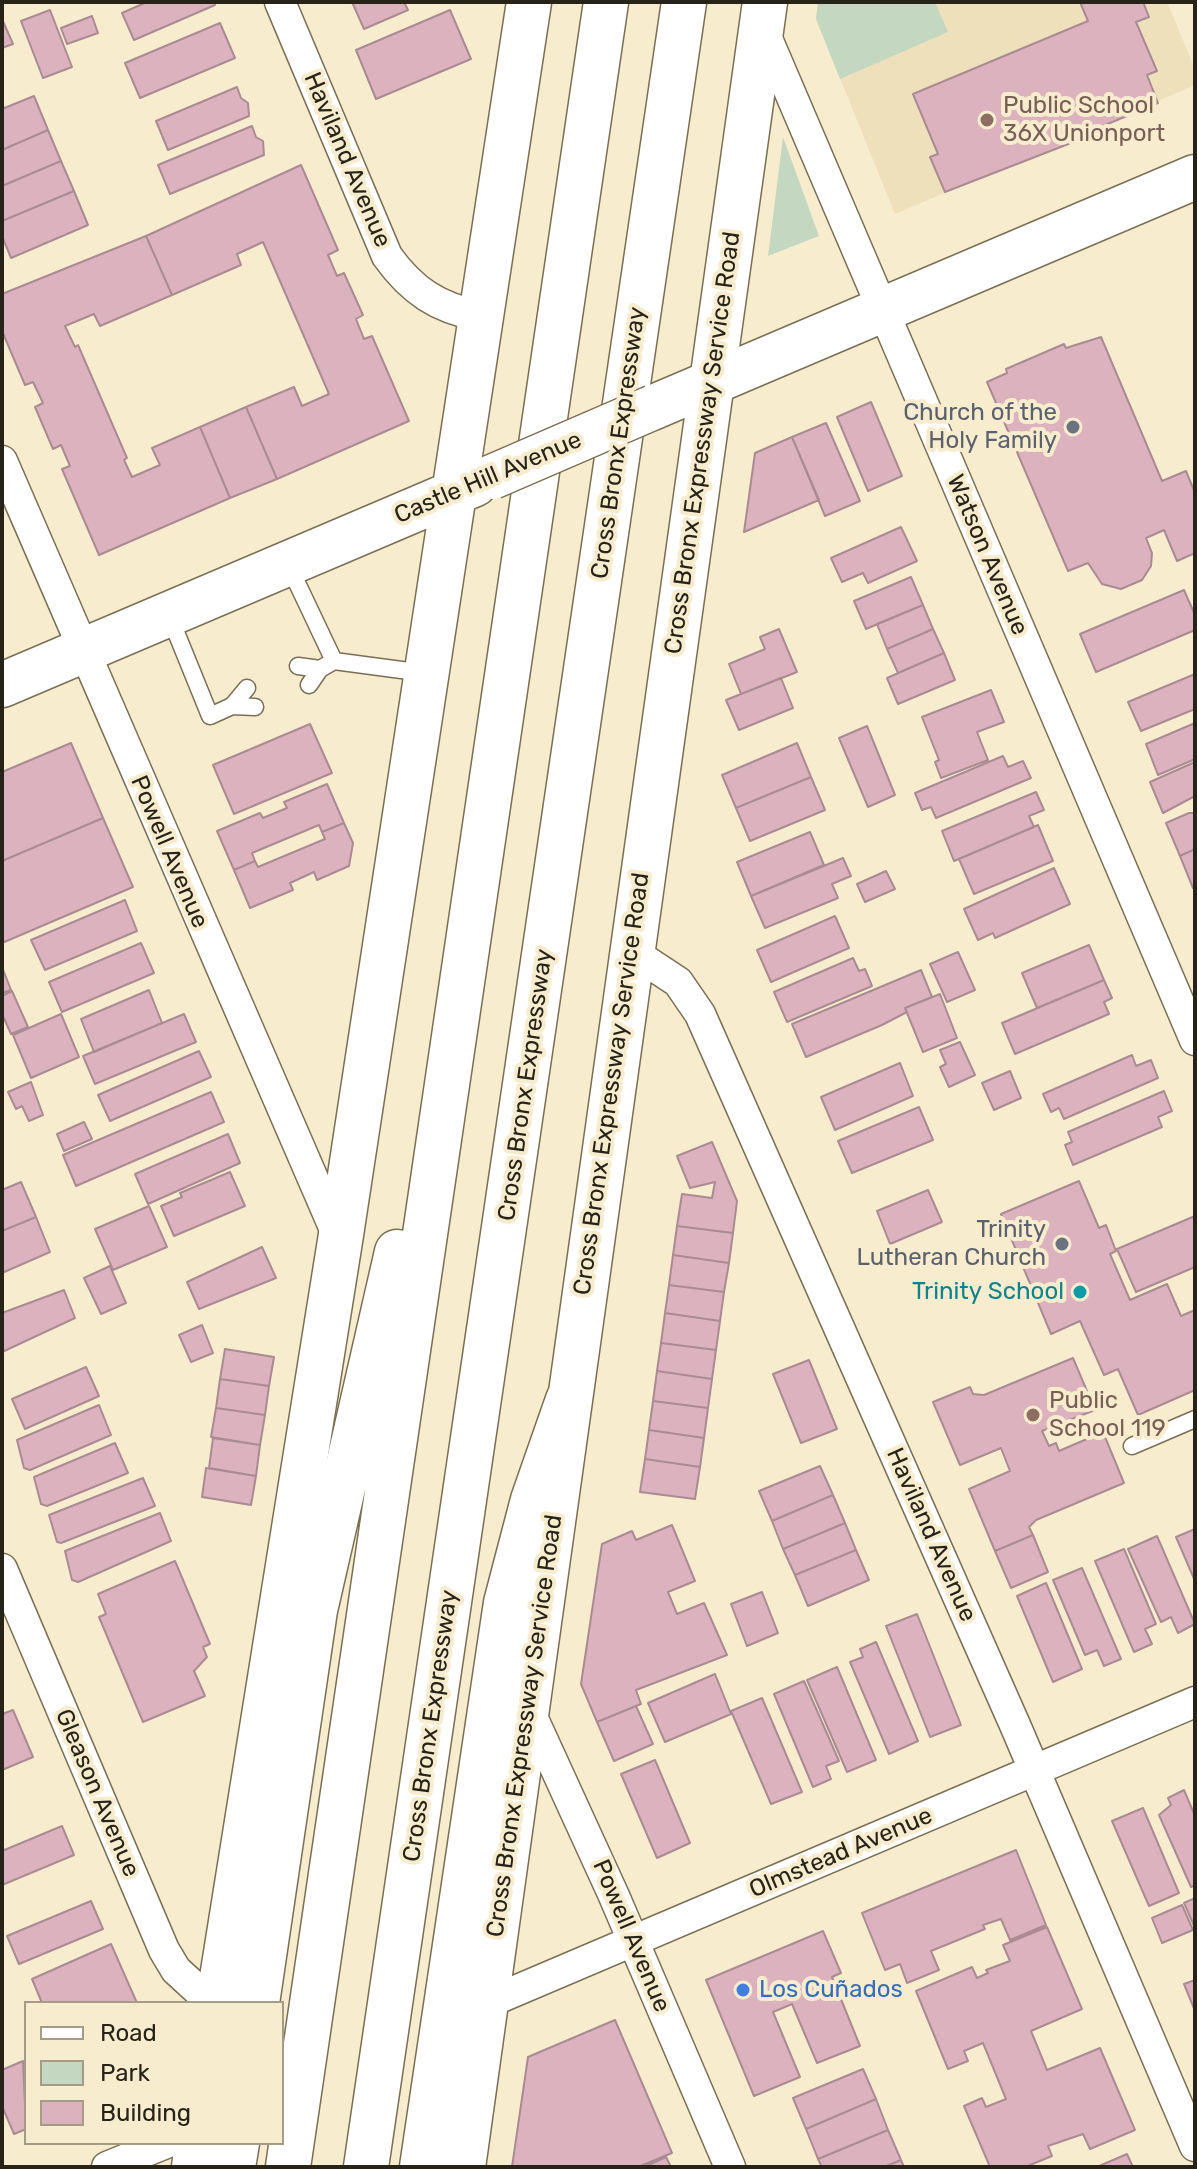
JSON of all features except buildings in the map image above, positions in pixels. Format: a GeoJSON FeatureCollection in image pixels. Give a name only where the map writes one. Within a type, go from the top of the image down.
{"type":"FeatureCollection","features":[{"type":"Feature","properties":{"kind":"main road"},"geometry":{"type":"LineString","coordinates":[[215,2001],[340,1241],[426,673],[473,485],[480,316],[529,2]]}},
{"type":"Feature","properties":{"kind":"main road"},"geometry":{"type":"LineString","coordinates":[[288,2167],[606,2]]}},
{"type":"Feature","properties":{"kind":"main road","name":"Cross Bronx Expressway"},"geometry":{"type":"LineString","coordinates":[[366,2167],[684,2]]}},
{"type":"Feature","properties":{"kind":"main road","name":"Cross Bronx Expressway Service Road"},"geometry":{"type":"LineString","coordinates":[[463,2167],[763,14]]}},
{"type":"Feature","properties":{"kind":"main road","name":"Castle Hill Avenue"},"geometry":{"type":"LineString","coordinates":[[2,685],[1195,177]]}},
{"type":"Feature","properties":{"kind":"main road"},"geometry":{"type":"LineString","coordinates":[[257,2001],[323,1565],[467,954]]}},
{"type":"Feature","properties":{"kind":"main road"},"geometry":{"type":"LineString","coordinates":[[422,2167],[504,1615],[529,1513],[568,1400]]}},
{"type":"Feature","properties":{"kind":"main road"},"geometry":{"type":"LineString","coordinates":[[194,2167],[197,2145]]}},
{"type":"Feature","properties":{"kind":"main road"},"geometry":{"type":"LineString","coordinates":[[233,2167],[237,2145]]}},
{"type":"Feature","properties":{"kind":"street","name":"Haviland Avenue"},"geometry":{"type":"LineString","coordinates":[[280,2],[387,256],[413,287],[438,306],[480,316]]}},
{"type":"Feature","properties":{"kind":"street","name":"Watson Avenue"},"geometry":{"type":"LineString","coordinates":[[763,14],[882,311],[1195,1040]]}},
{"type":"Feature","properties":{"kind":"street","name":"Powell Avenue"},"geometry":{"type":"LineString","coordinates":[[2,461],[340,1241]]}},
{"type":"Feature","properties":{"kind":"street","name":"Haviland Avenue"},"geometry":{"type":"LineString","coordinates":[[631,951],[678,982],[700,1014],[1035,1770],[1195,2146]]}},
{"type":"Feature","properties":{"kind":"street","name":"Gleason Avenue"},"geometry":{"type":"LineString","coordinates":[[2,1569],[164,1950],[176,1970],[213,2001]]}},
{"type":"Feature","properties":{"kind":"street","name":"Olmstead Avenue"},"geometry":{"type":"LineString","coordinates":[[487,2003],[1195,1702]]}},
{"type":"Feature","properties":{"kind":"street","name":"Powell Avenue"},"geometry":{"type":"LineString","coordinates":[[528,1708],[634,1942],[730,2167]]}},
{"type":"Feature","properties":{"kind":"street"},"geometry":{"type":"LineString","coordinates":[[107,2167],[161,2145]]}},
{"type":"Feature","properties":{"kind":"lane"},"geometry":{"type":"LineString","coordinates":[[288,563],[327,665]]}},
{"type":"Feature","properties":{"kind":"lane"},"geometry":{"type":"LineString","coordinates":[[169,614],[210,716],[232,706],[247,688]]}},
{"type":"Feature","properties":{"kind":"lane"},"geometry":{"type":"LineString","coordinates":[[309,685],[327,665]]}},
{"type":"Feature","properties":{"kind":"lane"},"geometry":{"type":"LineString","coordinates":[[298,666],[327,665],[426,673]]}},
{"type":"Feature","properties":{"kind":"lane"},"geometry":{"type":"LineString","coordinates":[[232,706],[255,707]]}},
{"type":"Feature","properties":{"kind":"lane"},"geometry":{"type":"LineString","coordinates":[[1132,1446],[1195,1419]]}},
{"type":"Feature","properties":{"kind":"shaded area","name":"Public School 36X Unionport"},"geometry":{"type":"Polygon","coordinates":[[[818,2],[1167,2],[1195,69],[1195,85],[1075,137],[1076,141],[1019,165],[1017,162],[895,214],[816,19],[818,2]]]}},
{"type":"Feature","properties":{"kind":"green space"},"geometry":{"type":"Polygon","coordinates":[[[818,2],[935,2],[948,32],[840,79],[816,19],[818,2]]]}},
{"type":"Feature","properties":{"kind":"green space"},"geometry":{"type":"Polygon","coordinates":[[[783,137],[819,236],[768,256],[783,137]]]}},
{"type":"Feature","properties":{"kind":"place","name":"Public School 36X Unionport"},"geometry":{"type":"Point","coordinates":[987,120]}},
{"type":"Feature","properties":{"kind":"place","name":"Church of the Holy Family"},"geometry":{"type":"Point","coordinates":[1073,427]}},
{"type":"Feature","properties":{"kind":"place","name":"Trinity Lutheran Church"},"geometry":{"type":"Point","coordinates":[1062,1244]}},
{"type":"Feature","properties":{"kind":"place","name":"Trinity School"},"geometry":{"type":"Point","coordinates":[1080,1292]}},
{"type":"Feature","properties":{"kind":"place","name":"Public School 119"},"geometry":{"type":"Point","coordinates":[1033,1415]}},
{"type":"Feature","properties":{"kind":"place","name":"Los Cuñados"},"geometry":{"type":"Point","coordinates":[743,1990]}}]}
